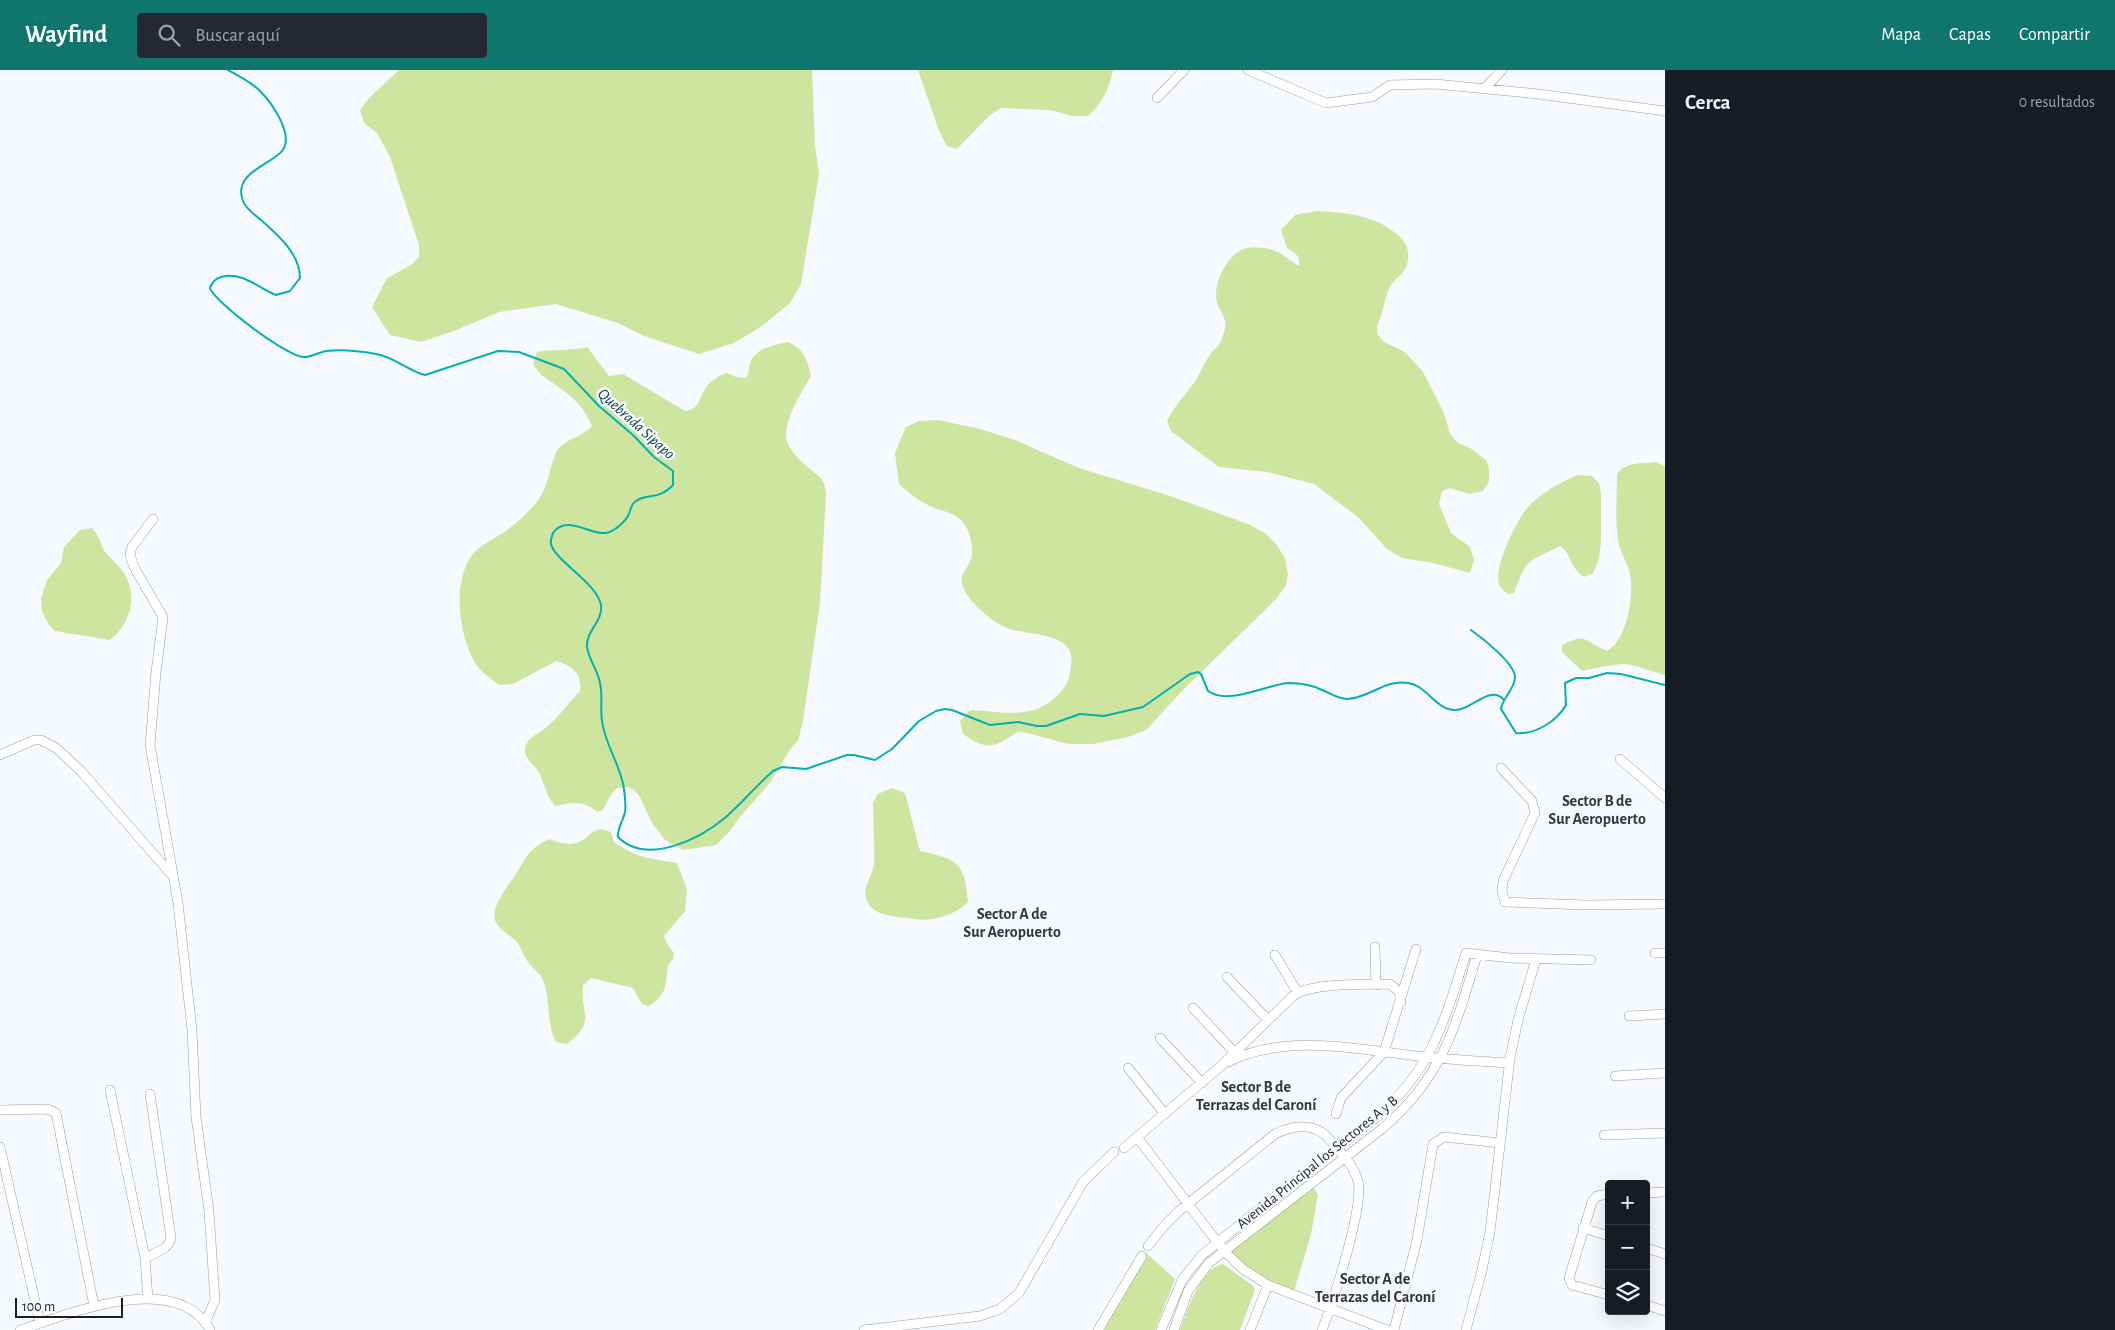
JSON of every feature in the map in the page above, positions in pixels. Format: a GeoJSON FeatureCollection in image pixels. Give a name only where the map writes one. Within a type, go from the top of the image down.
{"type":"FeatureCollection","features":[{"type":"Feature","properties":{"kind":"street"},"geometry":{"type":"LineString","coordinates":[[1157,98],[1184,70]]}},
{"type":"Feature","properties":{"kind":"street"},"geometry":{"type":"LineString","coordinates":[[1248,70],[1326,103],[1372,97],[1390,85],[1435,84],[1538,94],[1665,111]]}},
{"type":"Feature","properties":{"kind":"street"},"geometry":{"type":"LineString","coordinates":[[1484,88],[1502,70]]}},
{"type":"Feature","properties":{"kind":"street"},"geometry":{"type":"LineString","coordinates":[[153,519],[132,547],[130,554],[134,567],[163,617],[150,745],[171,875],[178,904],[192,1030],[196,1117],[212,1252],[214,1300],[208,1327]]}},
{"type":"Feature","properties":{"kind":"street"},"geometry":{"type":"LineString","coordinates":[[0,756],[34,740],[47,742],[56,748],[81,771],[171,875]]}},
{"type":"Feature","properties":{"kind":"street"},"geometry":{"type":"LineString","coordinates":[[1620,759],[1665,798]]}},
{"type":"Feature","properties":{"kind":"street"},"geometry":{"type":"LineString","coordinates":[[1501,768],[1532,802],[1535,813],[1503,881],[1502,891],[1505,902],[1588,905],[1665,904]]}},
{"type":"Feature","properties":{"kind":"street"},"geometry":{"type":"LineString","coordinates":[[1376,947],[1376,985]]}},
{"type":"Feature","properties":{"kind":"street"},"geometry":{"type":"LineString","coordinates":[[1336,1114],[1341,1098],[1384,1052],[1416,949]]}},
{"type":"Feature","properties":{"kind":"street","name":"Avenida Principal los Sectores A y B"},"geometry":{"type":"LineString","coordinates":[[1161,1330],[1182,1280],[1201,1256],[1395,1101],[1412,1081],[1428,1058],[1444,1021],[1466,953],[1477,955],[1458,1020],[1441,1058],[1419,1089],[1398,1114],[1209,1263],[1193,1283],[1186,1296],[1174,1330]]}},
{"type":"Feature","properties":{"kind":"street"},"geometry":{"type":"LineString","coordinates":[[1275,955],[1298,993]]}},
{"type":"Feature","properties":{"kind":"street"},"geometry":{"type":"LineString","coordinates":[[1477,955],[1591,960]]}},
{"type":"Feature","properties":{"kind":"street"},"geometry":{"type":"LineString","coordinates":[[1466,1330],[1486,1252],[1509,1063],[1518,1020],[1536,959]]}},
{"type":"Feature","properties":{"kind":"street"},"geometry":{"type":"LineString","coordinates":[[1227,977],[1268,1020]]}},
{"type":"Feature","properties":{"kind":"street"},"geometry":{"type":"LineString","coordinates":[[1124,1148],[1202,1083],[1298,993],[1319,987],[1393,986],[1399,992],[1401,1002]]}},
{"type":"Feature","properties":{"kind":"street"},"geometry":{"type":"LineString","coordinates":[[1193,1008],[1235,1053]]}},
{"type":"Feature","properties":{"kind":"street"},"geometry":{"type":"LineString","coordinates":[[1629,1016],[1665,1014]]}},
{"type":"Feature","properties":{"kind":"street"},"geometry":{"type":"LineString","coordinates":[[1160,1038],[1202,1083]]}},
{"type":"Feature","properties":{"kind":"street"},"geometry":{"type":"LineString","coordinates":[[1221,1066],[1256,1051],[1284,1046],[1324,1047],[1428,1058],[1509,1063]]}},
{"type":"Feature","properties":{"kind":"street"},"geometry":{"type":"LineString","coordinates":[[1128,1068],[1165,1114]]}},
{"type":"Feature","properties":{"kind":"street"},"geometry":{"type":"LineString","coordinates":[[1615,1076],[1665,1073]]}},
{"type":"Feature","properties":{"kind":"street"},"geometry":{"type":"LineString","coordinates":[[110,1090],[146,1258],[148,1299]]}},
{"type":"Feature","properties":{"kind":"street"},"geometry":{"type":"LineString","coordinates":[[146,1258],[164,1249],[171,1238],[150,1094]]}},
{"type":"Feature","properties":{"kind":"street"},"geometry":{"type":"LineString","coordinates":[[0,1110],[45,1109],[56,1114],[94,1306]]}},
{"type":"Feature","properties":{"kind":"street"},"geometry":{"type":"LineString","coordinates":[[1148,1246],[1169,1220],[1263,1142],[1287,1128],[1315,1128],[1324,1133],[1345,1157],[1356,1175],[1358,1189],[1355,1215],[1345,1259],[1322,1330]]}},
{"type":"Feature","properties":{"kind":"street"},"geometry":{"type":"LineString","coordinates":[[1604,1135],[1665,1133]]}},
{"type":"Feature","properties":{"kind":"street"},"geometry":{"type":"LineString","coordinates":[[1137,1137],[1224,1251],[1243,1269],[1268,1285],[1386,1330]]}},
{"type":"Feature","properties":{"kind":"street"},"geometry":{"type":"LineString","coordinates":[[1394,1330],[1417,1240],[1433,1144],[1444,1137],[1500,1143]]}},
{"type":"Feature","properties":{"kind":"street"},"geometry":{"type":"LineString","coordinates":[[0,1147],[35,1326]]}},
{"type":"Feature","properties":{"kind":"street"},"geometry":{"type":"LineString","coordinates":[[864,1330],[943,1326],[990,1314],[1007,1305],[1025,1283],[1083,1182],[1114,1152]]}},
{"type":"Feature","properties":{"kind":"street"},"geometry":{"type":"LineString","coordinates":[[1650,1193],[1665,1192]]}},
{"type":"Feature","properties":{"kind":"street"},"geometry":{"type":"LineString","coordinates":[[1605,1195],[1597,1196],[1592,1202],[1569,1274],[1569,1281],[1572,1284],[1605,1294]]}},
{"type":"Feature","properties":{"kind":"street"},"geometry":{"type":"LineString","coordinates":[[1583,1228],[1605,1235]]}},
{"type":"Feature","properties":{"kind":"street"},"geometry":{"type":"LineString","coordinates":[[1650,1249],[1665,1254]]}},
{"type":"Feature","properties":{"kind":"street"},"geometry":{"type":"LineString","coordinates":[[1098,1330],[1142,1256]]}},
{"type":"Feature","properties":{"kind":"street"},"geometry":{"type":"LineString","coordinates":[[1250,1330],[1268,1285]]}},
{"type":"Feature","properties":{"kind":"street"},"geometry":{"type":"LineString","coordinates":[[20,1330],[94,1306],[148,1299],[171,1301],[190,1310],[208,1327]]}},
{"type":"Feature","properties":{"kind":"street"},"geometry":{"type":"LineString","coordinates":[[1650,1306],[1665,1310]]}},
{"type":"Feature","properties":{"kind":"green space"},"geometry":{"type":"Polygon","coordinates":[[[399,70],[812,70],[815,146],[819,174],[801,284],[790,303],[762,326],[734,343],[699,354],[644,336],[618,323],[556,304],[499,312],[454,331],[421,342],[390,335],[372,307],[387,278],[411,265],[419,257],[419,245],[390,157],[377,133],[364,123],[360,110],[369,98],[399,70]]]}},
{"type":"Feature","properties":{"kind":"green space"},"geometry":{"type":"Polygon","coordinates":[[[918,70],[1113,70],[1104,96],[1088,116],[1072,116],[1050,110],[1001,108],[989,116],[957,149],[947,146],[939,131],[918,70]]]}},
{"type":"Feature","properties":{"kind":"green space"},"geometry":{"type":"Polygon","coordinates":[[[1317,211],[1362,216],[1391,230],[1407,246],[1407,265],[1390,286],[1377,327],[1377,334],[1384,342],[1405,352],[1423,372],[1444,413],[1450,434],[1458,443],[1470,448],[1486,460],[1489,468],[1489,482],[1483,491],[1469,494],[1450,488],[1442,491],[1439,504],[1451,533],[1470,547],[1474,560],[1470,573],[1433,563],[1402,558],[1387,549],[1358,517],[1314,484],[1267,472],[1219,467],[1171,431],[1167,421],[1196,380],[1211,353],[1220,343],[1224,332],[1225,319],[1218,306],[1216,288],[1226,264],[1239,251],[1258,247],[1277,252],[1299,266],[1298,257],[1287,248],[1281,230],[1295,215],[1317,211]]]}},
{"type":"Feature","properties":{"kind":"green space"},"geometry":{"type":"Polygon","coordinates":[[[787,342],[797,347],[804,355],[811,376],[798,398],[790,417],[786,434],[787,441],[796,456],[821,478],[826,493],[820,603],[803,721],[798,741],[791,748],[770,783],[716,845],[683,850],[665,840],[652,823],[640,797],[634,790],[628,787],[617,788],[610,796],[603,810],[597,812],[587,805],[577,803],[555,806],[538,772],[526,756],[525,749],[529,740],[553,721],[580,691],[578,675],[572,668],[556,661],[513,684],[499,685],[476,665],[465,637],[460,608],[462,579],[472,555],[482,545],[503,533],[522,518],[542,494],[559,448],[592,426],[583,409],[565,392],[542,375],[533,365],[537,352],[587,347],[609,376],[623,374],[685,411],[699,403],[707,386],[716,378],[727,373],[736,377],[746,378],[750,363],[761,350],[787,342]]]}},
{"type":"Feature","properties":{"kind":"green space"},"geometry":{"type":"Polygon","coordinates":[[[938,420],[980,429],[1015,440],[1079,468],[1170,496],[1248,524],[1266,534],[1276,544],[1285,558],[1288,574],[1286,585],[1277,598],[1183,690],[1146,730],[1128,737],[1093,744],[1069,744],[1019,731],[997,744],[986,745],[972,740],[963,734],[960,721],[970,710],[1019,713],[1045,705],[1060,693],[1067,684],[1071,669],[1071,654],[1066,646],[1058,640],[1002,626],[978,608],[965,592],[962,585],[963,576],[972,555],[972,544],[965,525],[952,514],[931,507],[919,500],[899,484],[895,453],[906,427],[919,421],[938,420]]]}},
{"type":"Feature","properties":{"kind":"green space"},"geometry":{"type":"Polygon","coordinates":[[[1656,462],[1665,467],[1665,675],[1626,664],[1582,671],[1562,652],[1562,645],[1576,639],[1581,639],[1607,651],[1614,646],[1619,638],[1627,619],[1631,598],[1630,575],[1619,545],[1617,532],[1617,474],[1630,465],[1656,462]]]}},
{"type":"Feature","properties":{"kind":"green space"},"geometry":{"type":"Polygon","coordinates":[[[1577,475],[1592,476],[1599,483],[1601,493],[1601,542],[1599,558],[1593,573],[1584,577],[1579,573],[1567,553],[1560,546],[1530,562],[1526,566],[1514,593],[1508,594],[1500,586],[1498,579],[1499,569],[1506,545],[1523,513],[1544,493],[1577,475]]]}},
{"type":"Feature","properties":{"kind":"green space"},"geometry":{"type":"Polygon","coordinates":[[[92,528],[105,552],[127,578],[130,587],[131,597],[128,616],[118,633],[110,640],[55,631],[49,625],[42,612],[41,599],[47,580],[61,563],[64,547],[80,530],[92,528]]]}},
{"type":"Feature","properties":{"kind":"green space"},"geometry":{"type":"Polygon","coordinates":[[[892,788],[905,793],[920,851],[951,860],[961,870],[967,889],[968,902],[957,911],[936,918],[922,920],[877,912],[867,902],[865,890],[874,864],[873,803],[878,794],[892,788]]]}},
{"type":"Feature","properties":{"kind":"green space"},"geometry":{"type":"Polygon","coordinates":[[[602,829],[611,832],[614,842],[630,851],[644,857],[677,863],[687,889],[685,911],[664,936],[674,953],[673,959],[668,965],[666,984],[659,998],[648,1006],[642,1004],[633,988],[591,978],[583,985],[585,1017],[582,1029],[567,1044],[556,1042],[551,1028],[543,980],[528,962],[517,942],[497,924],[494,913],[503,893],[535,847],[549,839],[565,844],[577,843],[594,831],[602,829]]]}},
{"type":"Feature","properties":{"kind":"green space"},"geometry":{"type":"Polygon","coordinates":[[[1311,1183],[1318,1195],[1311,1234],[1293,1295],[1268,1285],[1224,1251],[1311,1183]]]}},
{"type":"Feature","properties":{"kind":"green space"},"geometry":{"type":"Polygon","coordinates":[[[1146,1253],[1175,1279],[1155,1330],[1104,1330],[1146,1253]]]}},
{"type":"Feature","properties":{"kind":"green space"},"geometry":{"type":"Polygon","coordinates":[[[1223,1264],[1253,1286],[1255,1290],[1240,1330],[1180,1330],[1202,1281],[1215,1267],[1223,1264]]]}},
{"type":"Feature","properties":{"kind":"waterway","name":"Quebrada Sipapo"},"geometry":{"type":"LineString","coordinates":[[228,70],[260,91],[270,103],[284,128],[286,136],[282,151],[248,176],[243,183],[241,191],[246,207],[268,226],[292,253],[299,269],[300,278],[290,291],[276,295],[243,278],[236,276],[221,277],[214,281],[210,288],[224,305],[284,349],[304,357],[333,350],[364,352],[389,358],[425,375],[498,351],[519,352],[564,369],[599,406],[634,436],[654,457],[673,471],[673,485],[662,493],[644,497],[634,502],[625,520],[613,531],[600,533],[565,525],[553,533],[551,541],[554,550],[560,557],[592,588],[601,605],[600,616],[589,636],[587,647],[600,683],[601,716],[604,730],[620,772],[624,789],[625,812],[618,831],[618,837],[630,845],[643,849],[658,849],[688,841],[726,817],[773,771],[782,767],[806,769],[847,755],[875,760],[892,749],[919,721],[936,711],[945,709],[990,725],[1018,722],[1046,726],[1080,714],[1104,716],[1143,707],[1190,674],[1198,672],[1201,674],[1208,691],[1216,695],[1226,696],[1293,683],[1314,687],[1337,697],[1347,699],[1363,696],[1385,686],[1400,682],[1421,688],[1437,702],[1449,709],[1462,709],[1486,696],[1498,695],[1503,699]]}},
{"type":"Feature","properties":{"kind":"waterway","name":"Quebrada Sipapo"},"geometry":{"type":"LineString","coordinates":[[1471,630],[1497,651],[1514,672],[1514,682],[1501,709],[1516,733],[1531,732],[1545,726],[1557,716],[1566,705],[1565,683],[1576,678],[1589,678],[1607,673],[1621,674],[1665,685]]}},
{"type":"Feature","properties":{"kind":"district","name":"Sector B de Sur Aeropuerto"},"geometry":{"type":"Point","coordinates":[1597,809]}},
{"type":"Feature","properties":{"kind":"district","name":"Sector A de Sur Aeropuerto"},"geometry":{"type":"Point","coordinates":[1012,922]}},
{"type":"Feature","properties":{"kind":"district","name":"Sector B de Terrazas del Caroní"},"geometry":{"type":"Point","coordinates":[1256,1095]}},
{"type":"Feature","properties":{"kind":"district","name":"Sector A de Terrazas del Caroní"},"geometry":{"type":"Point","coordinates":[1375,1287]}}]}
